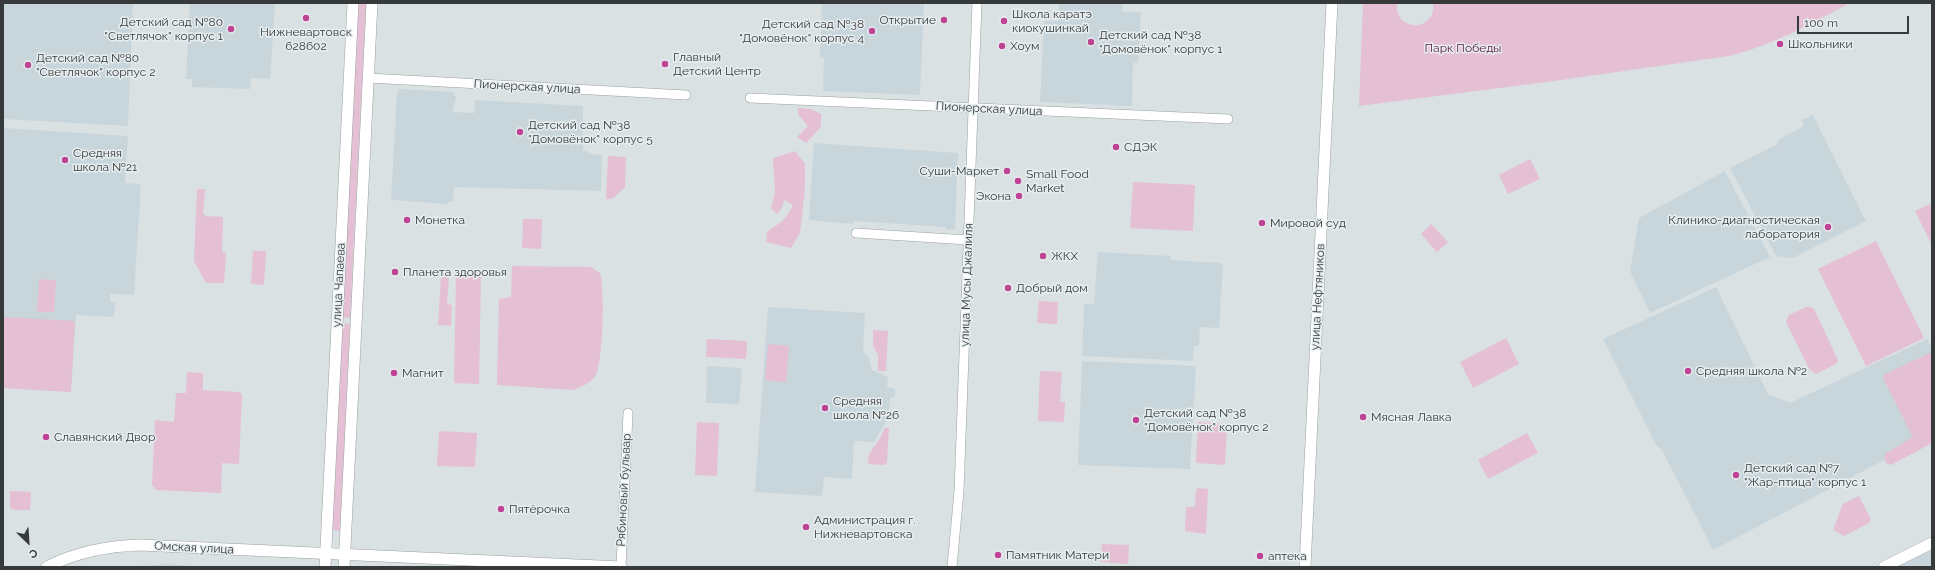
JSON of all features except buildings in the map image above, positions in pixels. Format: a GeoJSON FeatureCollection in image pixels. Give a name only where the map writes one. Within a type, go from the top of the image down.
{"type":"FeatureCollection","features":[{"type":"Feature","properties":{"kind":"main road","name":"улица Чапаева"},"geometry":{"type":"LineString","coordinates":[[325,567],[353,3]]}},
{"type":"Feature","properties":{"kind":"main road","name":"улица Чапаева"},"geometry":{"type":"LineString","coordinates":[[344,567],[372,3]]}},
{"type":"Feature","properties":{"kind":"main road","name":"улица Нефтяников"},"geometry":{"type":"LineString","coordinates":[[1305,567],[1332,3]]}},
{"type":"Feature","properties":{"kind":"main road"},"geometry":{"type":"LineString","coordinates":[[1884,567],[1932,543]]}},
{"type":"Feature","properties":{"kind":"main road","name":"Омская улица"},"geometry":{"type":"LineString","coordinates":[[47,567],[81,553],[104,548],[127,546],[621,567]]}},
{"type":"Feature","properties":{"kind":"street","name":"улица Мусы Джалиля"},"geometry":{"type":"LineString","coordinates":[[952,567],[959,491],[977,3]]}},
{"type":"Feature","properties":{"kind":"street","name":"Пионерская улица"},"geometry":{"type":"LineString","coordinates":[[368,78],[686,95]]}},
{"type":"Feature","properties":{"kind":"street","name":"Пионерская улица"},"geometry":{"type":"LineString","coordinates":[[750,98],[1228,119]]}},
{"type":"Feature","properties":{"kind":"street"},"geometry":{"type":"LineString","coordinates":[[856,233],[968,240]]}},
{"type":"Feature","properties":{"kind":"street","name":"Рябиновый бульвар"},"geometry":{"type":"LineString","coordinates":[[621,567],[628,412]]}},
{"type":"Feature","properties":{"kind":"shaded area"},"geometry":{"type":"Polygon","coordinates":[[[3,3],[133,3],[128,126],[3,119],[3,3]]]}},
{"type":"Feature","properties":{"kind":"shaded area","name":"Детский сад №80 \"Светлячок\" корпус 1"},"geometry":{"type":"Polygon","coordinates":[[[190,3],[275,3],[270,79],[251,78],[250,89],[192,87],[192,79],[186,79],[190,3]]]}},
{"type":"Feature","properties":{"kind":"shaded area","name":"Детский сад №38 \"Домовёнок\" корпус 4"},"geometry":{"type":"Polygon","coordinates":[[[822,3],[924,3],[920,95],[823,91],[824,58],[820,58],[822,3]]]}},
{"type":"Feature","properties":{"kind":"shaded area","name":"Детский сад №38 \"Домовёнок\" корпус 1"},"geometry":{"type":"Polygon","coordinates":[[[1059,3],[1123,3],[1122,12],[1141,12],[1138,63],[1133,63],[1132,106],[1040,102],[1044,21],[1058,21],[1059,3]]]}},
{"type":"Feature","properties":{"kind":"shaded area","name":"Детский сад №38 \"Домовёнок\" корпус 5"},"geometry":{"type":"Polygon","coordinates":[[[400,89],[454,92],[454,96],[456,96],[453,112],[474,113],[475,100],[583,106],[583,151],[588,151],[589,154],[602,155],[601,191],[454,187],[453,202],[448,202],[448,204],[391,199],[397,93],[400,89]]]}},
{"type":"Feature","properties":{"kind":"shaded area"},"geometry":{"type":"Polygon","coordinates":[[[1813,115],[1866,221],[1793,258],[1776,256],[1730,168],[1776,145],[1779,139],[1804,126],[1802,120],[1813,115]]]}},
{"type":"Feature","properties":{"kind":"shaded area"},"geometry":{"type":"Polygon","coordinates":[[[3,128],[128,136],[125,183],[141,184],[134,295],[110,294],[110,302],[115,302],[114,317],[76,315],[71,392],[3,388],[3,128]]]}},
{"type":"Feature","properties":{"kind":"shaded area"},"geometry":{"type":"Polygon","coordinates":[[[814,143],[958,153],[955,229],[947,230],[945,227],[854,221],[853,224],[809,220],[814,143]]]}},
{"type":"Feature","properties":{"kind":"shaded area"},"geometry":{"type":"Polygon","coordinates":[[[1725,171],[1770,257],[1650,313],[1630,271],[1639,218],[1725,171]]]}},
{"type":"Feature","properties":{"kind":"shaded area"},"geometry":{"type":"Polygon","coordinates":[[[1098,252],[1171,256],[1171,260],[1220,263],[1223,265],[1219,328],[1200,327],[1199,346],[1194,346],[1193,361],[1082,356],[1084,304],[1094,304],[1098,252]]]}},
{"type":"Feature","properties":{"kind":"shaded area","name":"Средняя школа №2"},"geometry":{"type":"Polygon","coordinates":[[[1716,287],[1768,394],[1790,403],[1927,339],[1932,349],[1932,435],[1713,550],[1662,450],[1656,445],[1603,339],[1716,287]]]}},
{"type":"Feature","properties":{"kind":"shaded area","name":"Средняя школа №26"},"geometry":{"type":"Polygon","coordinates":[[[768,307],[865,313],[863,351],[869,358],[872,370],[888,377],[887,387],[895,389],[895,396],[890,398],[889,417],[874,442],[854,441],[852,479],[824,477],[822,496],[755,492],[768,307]]]}},
{"type":"Feature","properties":{"kind":"shaded area","name":"Детский сад №38 \"Домовёнок\" корпус 2"},"geometry":{"type":"Polygon","coordinates":[[[1082,361],[1196,366],[1190,469],[1078,465],[1082,361]]]}},
{"type":"Feature","properties":{"kind":"shaded area"},"geometry":{"type":"Polygon","coordinates":[[[707,366],[742,368],[739,404],[706,403],[707,366]]]}},
{"type":"Feature","properties":{"kind":"shaded area"},"geometry":{"type":"Polygon","coordinates":[[[1932,549],[1932,567],[1898,567],[1932,549]]]}},
{"type":"Feature","properties":{"kind":"shaded area"},"geometry":{"type":"Polygon","coordinates":[[[168,564],[207,567],[116,567],[140,566],[168,564]]]}},
{"type":"Feature","properties":{"kind":"green space"},"geometry":{"type":"Polygon","coordinates":[[[358,3],[366,3],[350,318],[342,317],[358,3]]]}},
{"type":"Feature","properties":{"kind":"green space","name":"Парк Победы"},"geometry":{"type":"Polygon","coordinates":[[[1363,3],[1397,3],[1398,13],[1402,20],[1408,24],[1415,25],[1423,24],[1429,19],[1432,13],[1433,3],[1850,3],[1776,40],[1729,56],[1554,81],[1359,106],[1363,3]]]}},
{"type":"Feature","properties":{"kind":"green space"},"geometry":{"type":"Polygon","coordinates":[[[798,108],[811,109],[821,114],[821,127],[806,143],[797,137],[808,126],[798,114],[798,108]]]}},
{"type":"Feature","properties":{"kind":"green space"},"geometry":{"type":"Polygon","coordinates":[[[795,151],[805,164],[805,189],[800,233],[791,248],[766,242],[767,232],[786,217],[793,205],[784,200],[782,208],[777,214],[771,208],[775,192],[773,158],[795,151]]]}},
{"type":"Feature","properties":{"kind":"green space"},"geometry":{"type":"Polygon","coordinates":[[[608,156],[626,157],[625,187],[612,199],[606,199],[608,156]]]}},
{"type":"Feature","properties":{"kind":"green space"},"geometry":{"type":"Polygon","coordinates":[[[1530,159],[1540,179],[1508,194],[1499,175],[1530,159]]]}},
{"type":"Feature","properties":{"kind":"green space"},"geometry":{"type":"Polygon","coordinates":[[[1133,182],[1195,185],[1193,231],[1130,228],[1133,182]]]}},
{"type":"Feature","properties":{"kind":"green space"},"geometry":{"type":"Polygon","coordinates":[[[197,189],[205,189],[203,214],[206,216],[223,217],[222,252],[226,253],[224,283],[206,283],[194,261],[197,189]]]}},
{"type":"Feature","properties":{"kind":"green space"},"geometry":{"type":"Polygon","coordinates":[[[1930,204],[1932,209],[1932,245],[1915,211],[1930,204]]]}},
{"type":"Feature","properties":{"kind":"green space"},"geometry":{"type":"Polygon","coordinates":[[[523,219],[542,219],[541,249],[522,248],[523,219]]]}},
{"type":"Feature","properties":{"kind":"green space"},"geometry":{"type":"Polygon","coordinates":[[[1431,224],[1448,242],[1437,252],[1421,234],[1431,224]]]}},
{"type":"Feature","properties":{"kind":"green space"},"geometry":{"type":"Polygon","coordinates":[[[1876,241],[1924,338],[1866,366],[1818,269],[1876,241]]]}},
{"type":"Feature","properties":{"kind":"green space"},"geometry":{"type":"Polygon","coordinates":[[[253,251],[266,251],[264,285],[251,284],[253,251]]]}},
{"type":"Feature","properties":{"kind":"green space"},"geometry":{"type":"Polygon","coordinates":[[[512,266],[591,267],[600,273],[602,281],[603,309],[602,341],[596,375],[589,382],[573,390],[497,385],[499,299],[511,297],[512,266]]]}},
{"type":"Feature","properties":{"kind":"green space"},"geometry":{"type":"Polygon","coordinates":[[[456,274],[481,274],[479,384],[454,383],[456,274]]]}},
{"type":"Feature","properties":{"kind":"green space"},"geometry":{"type":"Polygon","coordinates":[[[441,276],[449,276],[447,304],[452,305],[451,326],[438,325],[441,276]]]}},
{"type":"Feature","properties":{"kind":"green space"},"geometry":{"type":"Polygon","coordinates":[[[39,279],[56,280],[54,312],[37,312],[39,279]]]}},
{"type":"Feature","properties":{"kind":"green space"},"geometry":{"type":"Polygon","coordinates":[[[1039,301],[1058,302],[1057,324],[1037,323],[1039,301]]]}},
{"type":"Feature","properties":{"kind":"green space"},"geometry":{"type":"Polygon","coordinates":[[[1806,307],[1811,307],[1814,309],[1838,360],[1836,364],[1816,374],[1810,370],[1786,322],[1789,315],[1806,307]]]}},
{"type":"Feature","properties":{"kind":"green space"},"geometry":{"type":"Polygon","coordinates":[[[3,317],[75,321],[71,392],[3,388],[3,317]]]}},
{"type":"Feature","properties":{"kind":"green space"},"geometry":{"type":"Polygon","coordinates":[[[341,323],[350,324],[340,531],[332,530],[341,323]]]}},
{"type":"Feature","properties":{"kind":"green space"},"geometry":{"type":"Polygon","coordinates":[[[873,330],[888,331],[886,371],[878,371],[878,355],[873,346],[873,330]]]}},
{"type":"Feature","properties":{"kind":"green space"},"geometry":{"type":"Polygon","coordinates":[[[1506,338],[1519,364],[1473,388],[1460,362],[1506,338]]]}},
{"type":"Feature","properties":{"kind":"green space"},"geometry":{"type":"Polygon","coordinates":[[[707,339],[747,341],[746,359],[706,357],[707,339]]]}},
{"type":"Feature","properties":{"kind":"green space"},"geometry":{"type":"Polygon","coordinates":[[[768,344],[789,346],[786,382],[765,380],[768,344]]]}},
{"type":"Feature","properties":{"kind":"green space"},"geometry":{"type":"Polygon","coordinates":[[[1932,352],[1932,443],[1891,465],[1886,463],[1884,458],[1886,453],[1913,437],[1883,378],[1885,374],[1932,352]]]}},
{"type":"Feature","properties":{"kind":"green space"},"geometry":{"type":"Polygon","coordinates":[[[1040,371],[1062,372],[1060,402],[1065,402],[1064,422],[1038,421],[1040,371]]]}},
{"type":"Feature","properties":{"kind":"green space"},"geometry":{"type":"Polygon","coordinates":[[[187,372],[203,373],[203,390],[240,392],[242,395],[239,464],[222,463],[221,493],[156,490],[152,485],[155,420],[174,422],[176,393],[186,393],[187,372]]]}},
{"type":"Feature","properties":{"kind":"green space"},"geometry":{"type":"Polygon","coordinates":[[[697,422],[719,423],[717,476],[695,475],[697,422]]]}},
{"type":"Feature","properties":{"kind":"green space"},"geometry":{"type":"Polygon","coordinates":[[[1198,422],[1227,424],[1225,465],[1196,463],[1198,422]]]}},
{"type":"Feature","properties":{"kind":"green space"},"geometry":{"type":"Polygon","coordinates":[[[885,428],[889,428],[887,462],[885,465],[868,464],[869,454],[885,428]]]}},
{"type":"Feature","properties":{"kind":"green space"},"geometry":{"type":"Polygon","coordinates":[[[439,431],[477,433],[475,467],[437,466],[439,431]]]}},
{"type":"Feature","properties":{"kind":"green space"},"geometry":{"type":"Polygon","coordinates":[[[1527,433],[1538,453],[1488,479],[1478,460],[1527,433]]]}},
{"type":"Feature","properties":{"kind":"green space"},"geometry":{"type":"Polygon","coordinates":[[[1198,488],[1208,489],[1206,534],[1185,531],[1186,507],[1195,507],[1196,490],[1198,488]]]}},
{"type":"Feature","properties":{"kind":"green space"},"geometry":{"type":"Polygon","coordinates":[[[10,491],[31,492],[30,510],[15,510],[10,508],[10,491]]]}},
{"type":"Feature","properties":{"kind":"green space"},"geometry":{"type":"Polygon","coordinates":[[[1859,496],[1871,520],[1869,523],[1844,536],[1833,530],[1843,504],[1859,496]]]}},
{"type":"Feature","properties":{"kind":"green space"},"geometry":{"type":"Polygon","coordinates":[[[1102,544],[1129,545],[1128,564],[1101,562],[1102,544]]]}},
{"type":"Feature","properties":{"kind":"place","name":"Нижневартовск 628602"},"geometry":{"type":"Point","coordinates":[306,18]}},
{"type":"Feature","properties":{"kind":"place","name":"Открытие"},"geometry":{"type":"Point","coordinates":[944,20]}},
{"type":"Feature","properties":{"kind":"place","name":"Школа каратэ киокушинкай"},"geometry":{"type":"Point","coordinates":[1004,21]}},
{"type":"Feature","properties":{"kind":"place","name":"Детский сад №80 \"Светлячок\" корпус 1"},"geometry":{"type":"Point","coordinates":[231,29]}},
{"type":"Feature","properties":{"kind":"place","name":"Детский сад №38 \"Домовёнок\" корпус 4"},"geometry":{"type":"Point","coordinates":[872,31]}},
{"type":"Feature","properties":{"kind":"place","name":"Детский сад №38 \"Домовёнок\" корпус 1"},"geometry":{"type":"Point","coordinates":[1091,42]}},
{"type":"Feature","properties":{"kind":"place","name":"Школьники"},"geometry":{"type":"Point","coordinates":[1780,44]}},
{"type":"Feature","properties":{"kind":"place","name":"Хоум"},"geometry":{"type":"Point","coordinates":[1002,46]}},
{"type":"Feature","properties":{"kind":"place","name":"Главный Детский Центр"},"geometry":{"type":"Point","coordinates":[665,64]}},
{"type":"Feature","properties":{"kind":"place","name":"Детский сад №80 \"Светлячок\" корпус 2"},"geometry":{"type":"Point","coordinates":[28,65]}},
{"type":"Feature","properties":{"kind":"place","name":"Детский сад №38 \"Домовёнок\" корпус 5"},"geometry":{"type":"Point","coordinates":[520,132]}},
{"type":"Feature","properties":{"kind":"place","name":"СДЭК"},"geometry":{"type":"Point","coordinates":[1116,147]}},
{"type":"Feature","properties":{"kind":"place","name":"Средняя школа №21"},"geometry":{"type":"Point","coordinates":[65,160]}},
{"type":"Feature","properties":{"kind":"place","name":"Суши-Маркет"},"geometry":{"type":"Point","coordinates":[1007,171]}},
{"type":"Feature","properties":{"kind":"place","name":"Small Food Market"},"geometry":{"type":"Point","coordinates":[1018,181]}},
{"type":"Feature","properties":{"kind":"place","name":"Экона"},"geometry":{"type":"Point","coordinates":[1019,196]}},
{"type":"Feature","properties":{"kind":"place","name":"Монетка"},"geometry":{"type":"Point","coordinates":[407,220]}},
{"type":"Feature","properties":{"kind":"place","name":"Мировой суд"},"geometry":{"type":"Point","coordinates":[1262,223]}},
{"type":"Feature","properties":{"kind":"place","name":"Клинико-диагностическая лаборатория"},"geometry":{"type":"Point","coordinates":[1828,227]}},
{"type":"Feature","properties":{"kind":"place","name":"ЖКХ"},"geometry":{"type":"Point","coordinates":[1043,256]}},
{"type":"Feature","properties":{"kind":"place","name":"Планета здоровья"},"geometry":{"type":"Point","coordinates":[395,272]}},
{"type":"Feature","properties":{"kind":"place","name":"Добрый дом"},"geometry":{"type":"Point","coordinates":[1008,288]}},
{"type":"Feature","properties":{"kind":"place","name":"Средняя школа №2"},"geometry":{"type":"Point","coordinates":[1688,371]}},
{"type":"Feature","properties":{"kind":"place","name":"Магнит"},"geometry":{"type":"Point","coordinates":[394,373]}},
{"type":"Feature","properties":{"kind":"place","name":"Средняя школа №26"},"geometry":{"type":"Point","coordinates":[825,408]}},
{"type":"Feature","properties":{"kind":"place","name":"Мясная Лавка"},"geometry":{"type":"Point","coordinates":[1363,417]}},
{"type":"Feature","properties":{"kind":"place","name":"Детский сад №38 \"Домовёнок\" корпус 2"},"geometry":{"type":"Point","coordinates":[1136,420]}},
{"type":"Feature","properties":{"kind":"place","name":"Славянский Двор"},"geometry":{"type":"Point","coordinates":[46,437]}},
{"type":"Feature","properties":{"kind":"place","name":"Детский сад №7 \"Жар-птица\" корпус 1"},"geometry":{"type":"Point","coordinates":[1736,475]}},
{"type":"Feature","properties":{"kind":"place","name":"Пятёрочка"},"geometry":{"type":"Point","coordinates":[501,509]}},
{"type":"Feature","properties":{"kind":"place","name":"Администрация г. Нижневартовска"},"geometry":{"type":"Point","coordinates":[806,527]}},
{"type":"Feature","properties":{"kind":"place","name":"Памятник Матери"},"geometry":{"type":"Point","coordinates":[998,555]}},
{"type":"Feature","properties":{"kind":"place","name":"аптека"},"geometry":{"type":"Point","coordinates":[1260,556]}}]}
